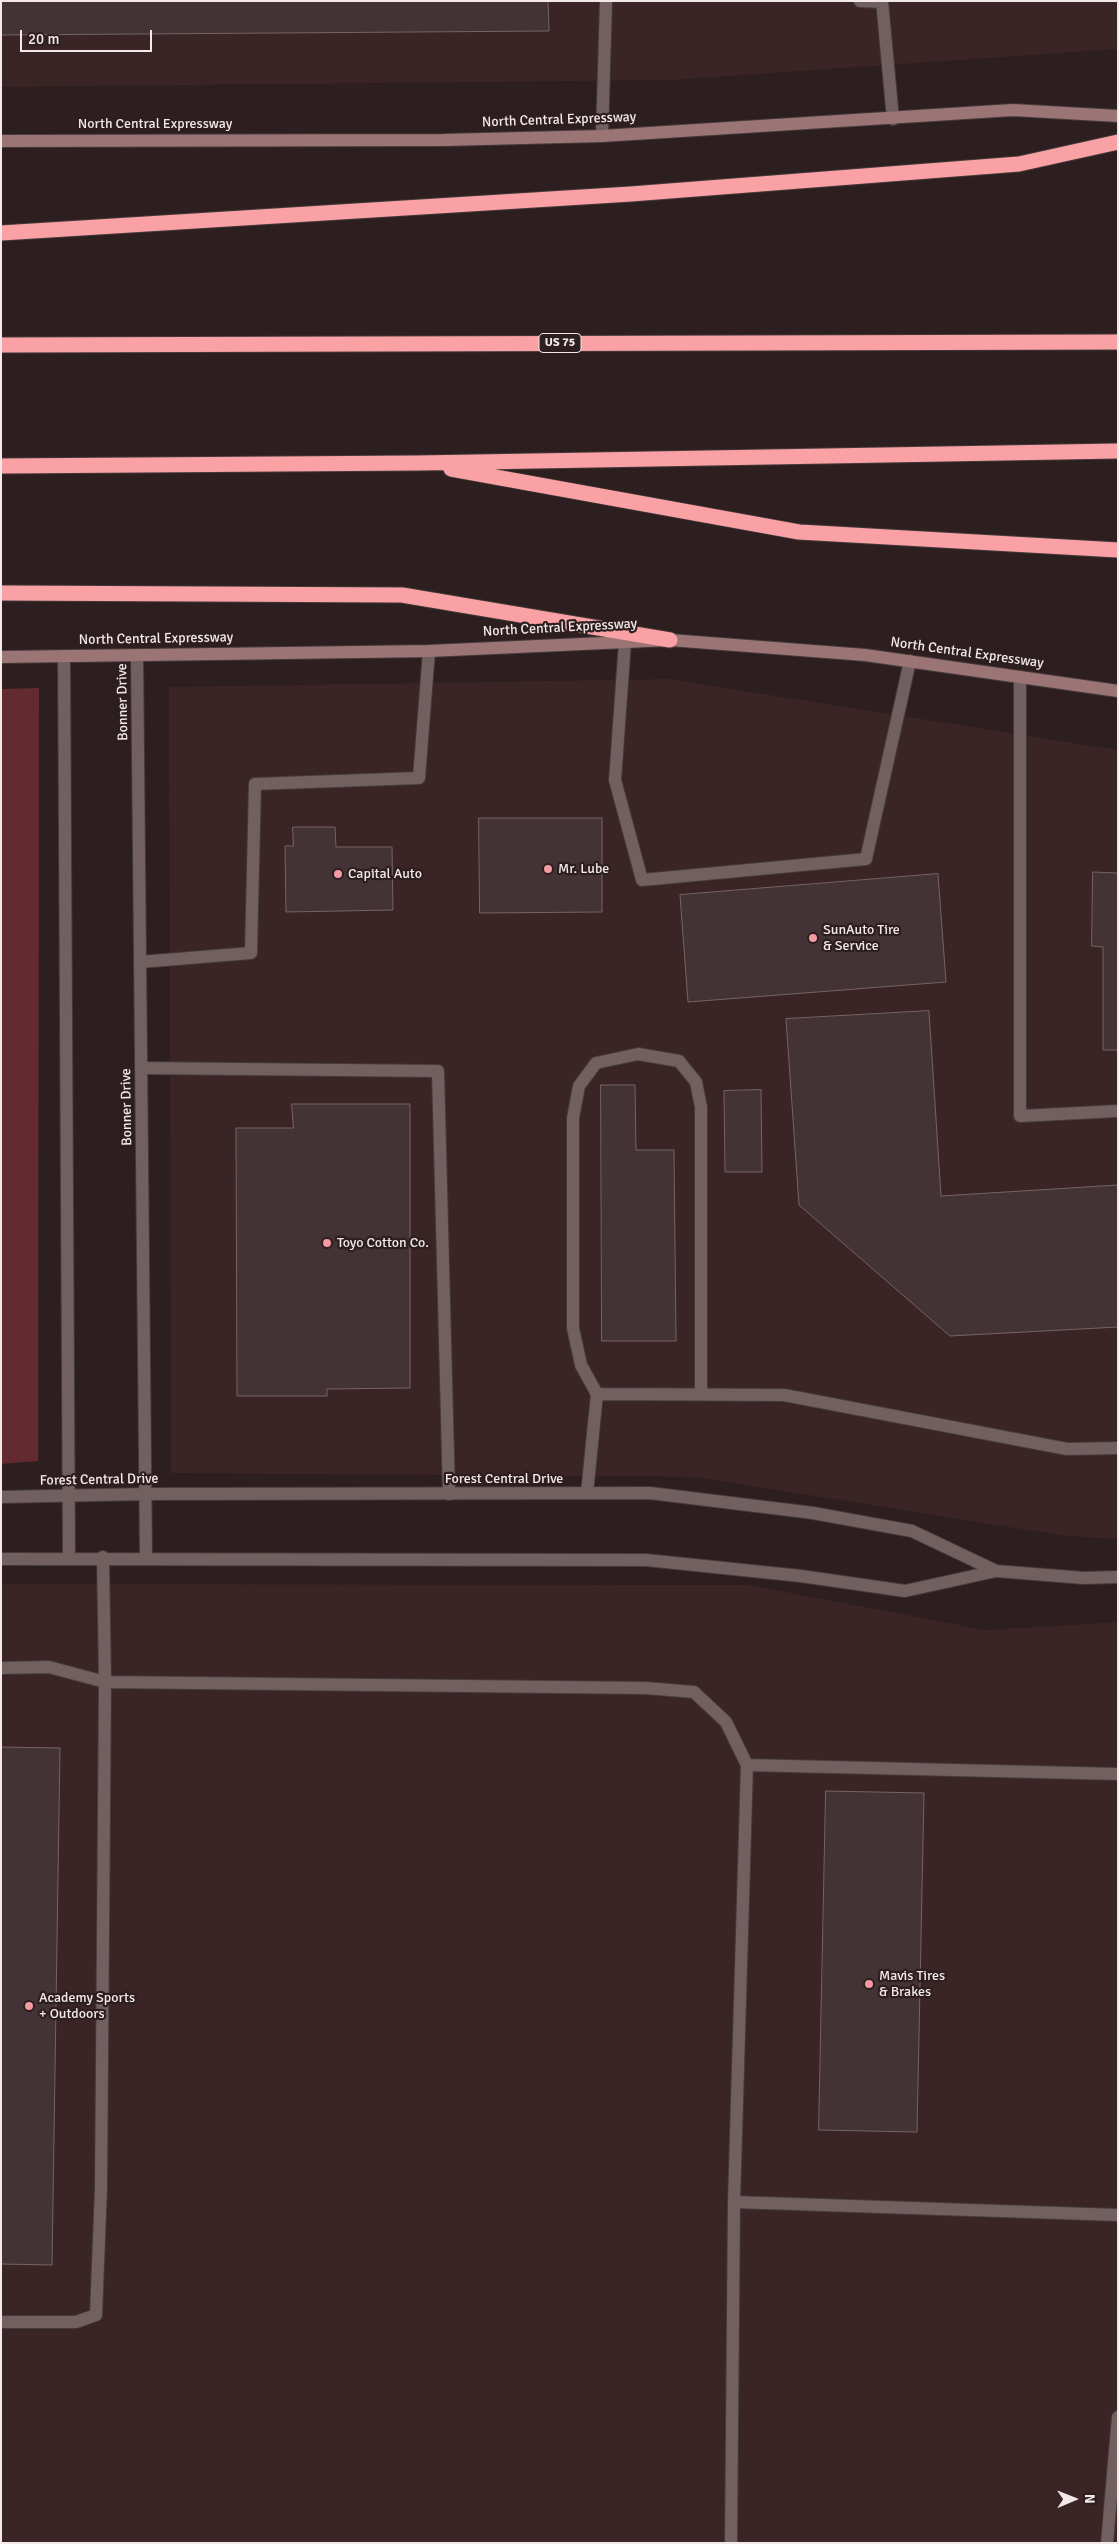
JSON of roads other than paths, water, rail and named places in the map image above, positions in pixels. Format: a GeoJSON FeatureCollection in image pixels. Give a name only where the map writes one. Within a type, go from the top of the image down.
{"type":"FeatureCollection","features":[{"type":"Feature","properties":{"kind":"highway"},"geometry":{"type":"LineString","coordinates":[[1,233],[631,194],[1019,164],[1118,142]]}},
{"type":"Feature","properties":{"kind":"highway","name":"US 75"},"geometry":{"type":"LineString","coordinates":[[1,345],[1118,342]]}},
{"type":"Feature","properties":{"kind":"highway"},"geometry":{"type":"LineString","coordinates":[[1,466],[418,463],[1118,451]]}},
{"type":"Feature","properties":{"kind":"highway"},"geometry":{"type":"LineString","coordinates":[[418,463],[799,532],[1118,550]]}},
{"type":"Feature","properties":{"kind":"highway"},"geometry":{"type":"LineString","coordinates":[[1,593],[402,595],[670,640]]}},
{"type":"Feature","properties":{"kind":"main road","name":"North Central Expressway"},"geometry":{"type":"LineString","coordinates":[[1,141],[444,140],[602,136],[1013,110],[1118,116]]}},
{"type":"Feature","properties":{"kind":"main road","name":"North Central Expressway"},"geometry":{"type":"LineString","coordinates":[[1,657],[429,651],[670,640],[865,655],[1118,691]]}},
{"type":"Feature","properties":{"kind":"street"},"geometry":{"type":"LineString","coordinates":[[602,136],[606,1]]}},
{"type":"Feature","properties":{"kind":"street"},"geometry":{"type":"LineString","coordinates":[[860,1],[882,2],[892,119]]}},
{"type":"Feature","properties":{"kind":"street"},"geometry":{"type":"LineString","coordinates":[[625,642],[615,780],[642,880],[866,860],[910,661]]}},
{"type":"Feature","properties":{"kind":"street"},"geometry":{"type":"LineString","coordinates":[[140,962],[251,953],[254,784],[419,778],[429,651]]}},
{"type":"Feature","properties":{"kind":"street","name":"Bonner Drive"},"geometry":{"type":"LineString","coordinates":[[137,655],[146,1558]]}},
{"type":"Feature","properties":{"kind":"street"},"geometry":{"type":"LineString","coordinates":[[64,656],[69,1558]]}},
{"type":"Feature","properties":{"kind":"street"},"geometry":{"type":"LineString","coordinates":[[1020,677],[1020,1116],[1118,1111]]}},
{"type":"Feature","properties":{"kind":"street"},"geometry":{"type":"LineString","coordinates":[[587,1493],[597,1394],[581,1365],[573,1328],[573,1118],[579,1086],[596,1063],[638,1054],[680,1061],[696,1082],[699,1099],[701,1394]]}},
{"type":"Feature","properties":{"kind":"street"},"geometry":{"type":"LineString","coordinates":[[142,1068],[438,1071],[450,1494]]}},
{"type":"Feature","properties":{"kind":"street"},"geometry":{"type":"LineString","coordinates":[[597,1394],[784,1395],[1067,1449],[1118,1448]]}},
{"type":"Feature","properties":{"kind":"street","name":"Forest Central Drive"},"geometry":{"type":"LineString","coordinates":[[1,1497],[146,1494],[650,1494],[814,1514],[912,1531],[996,1571]]}},
{"type":"Feature","properties":{"kind":"street"},"geometry":{"type":"LineString","coordinates":[[1,2322],[76,2322],[96,2314],[101,2188],[105,1682],[103,1557]]}},
{"type":"Feature","properties":{"kind":"street","name":"Forest Central Drive"},"geometry":{"type":"LineString","coordinates":[[1,1559],[103,1557],[646,1560],[801,1576],[905,1591],[996,1571],[1084,1578],[1118,1576]]}},
{"type":"Feature","properties":{"kind":"street"},"geometry":{"type":"LineString","coordinates":[[1,1668],[49,1667],[105,1682],[645,1688],[694,1692],[726,1722],[747,1765],[734,2202],[731,2543]]}},
{"type":"Feature","properties":{"kind":"street"},"geometry":{"type":"LineString","coordinates":[[747,1765],[1118,1774]]}},
{"type":"Feature","properties":{"kind":"street"},"geometry":{"type":"LineString","coordinates":[[734,2202],[1118,2216]]}},
{"type":"Feature","properties":{"kind":"street"},"geometry":{"type":"LineString","coordinates":[[1107,2543],[1118,2417]]}},
{"type":"Feature","properties":{"kind":"place","name":"Mr. Lube"},"geometry":{"type":"Point","coordinates":[548,869]}},
{"type":"Feature","properties":{"kind":"place","name":"Capital Auto"},"geometry":{"type":"Point","coordinates":[338,874]}},
{"type":"Feature","properties":{"kind":"place","name":"SunAuto Tire & Service"},"geometry":{"type":"Point","coordinates":[813,938]}},
{"type":"Feature","properties":{"kind":"place","name":"Toyo Cotton Co."},"geometry":{"type":"Point","coordinates":[327,1243]}},
{"type":"Feature","properties":{"kind":"place","name":"Mavis Tires & Brakes"},"geometry":{"type":"Point","coordinates":[869,1984]}},
{"type":"Feature","properties":{"kind":"place","name":"Academy Sports + Outdoors"},"geometry":{"type":"Point","coordinates":[29,2006]}}]}
